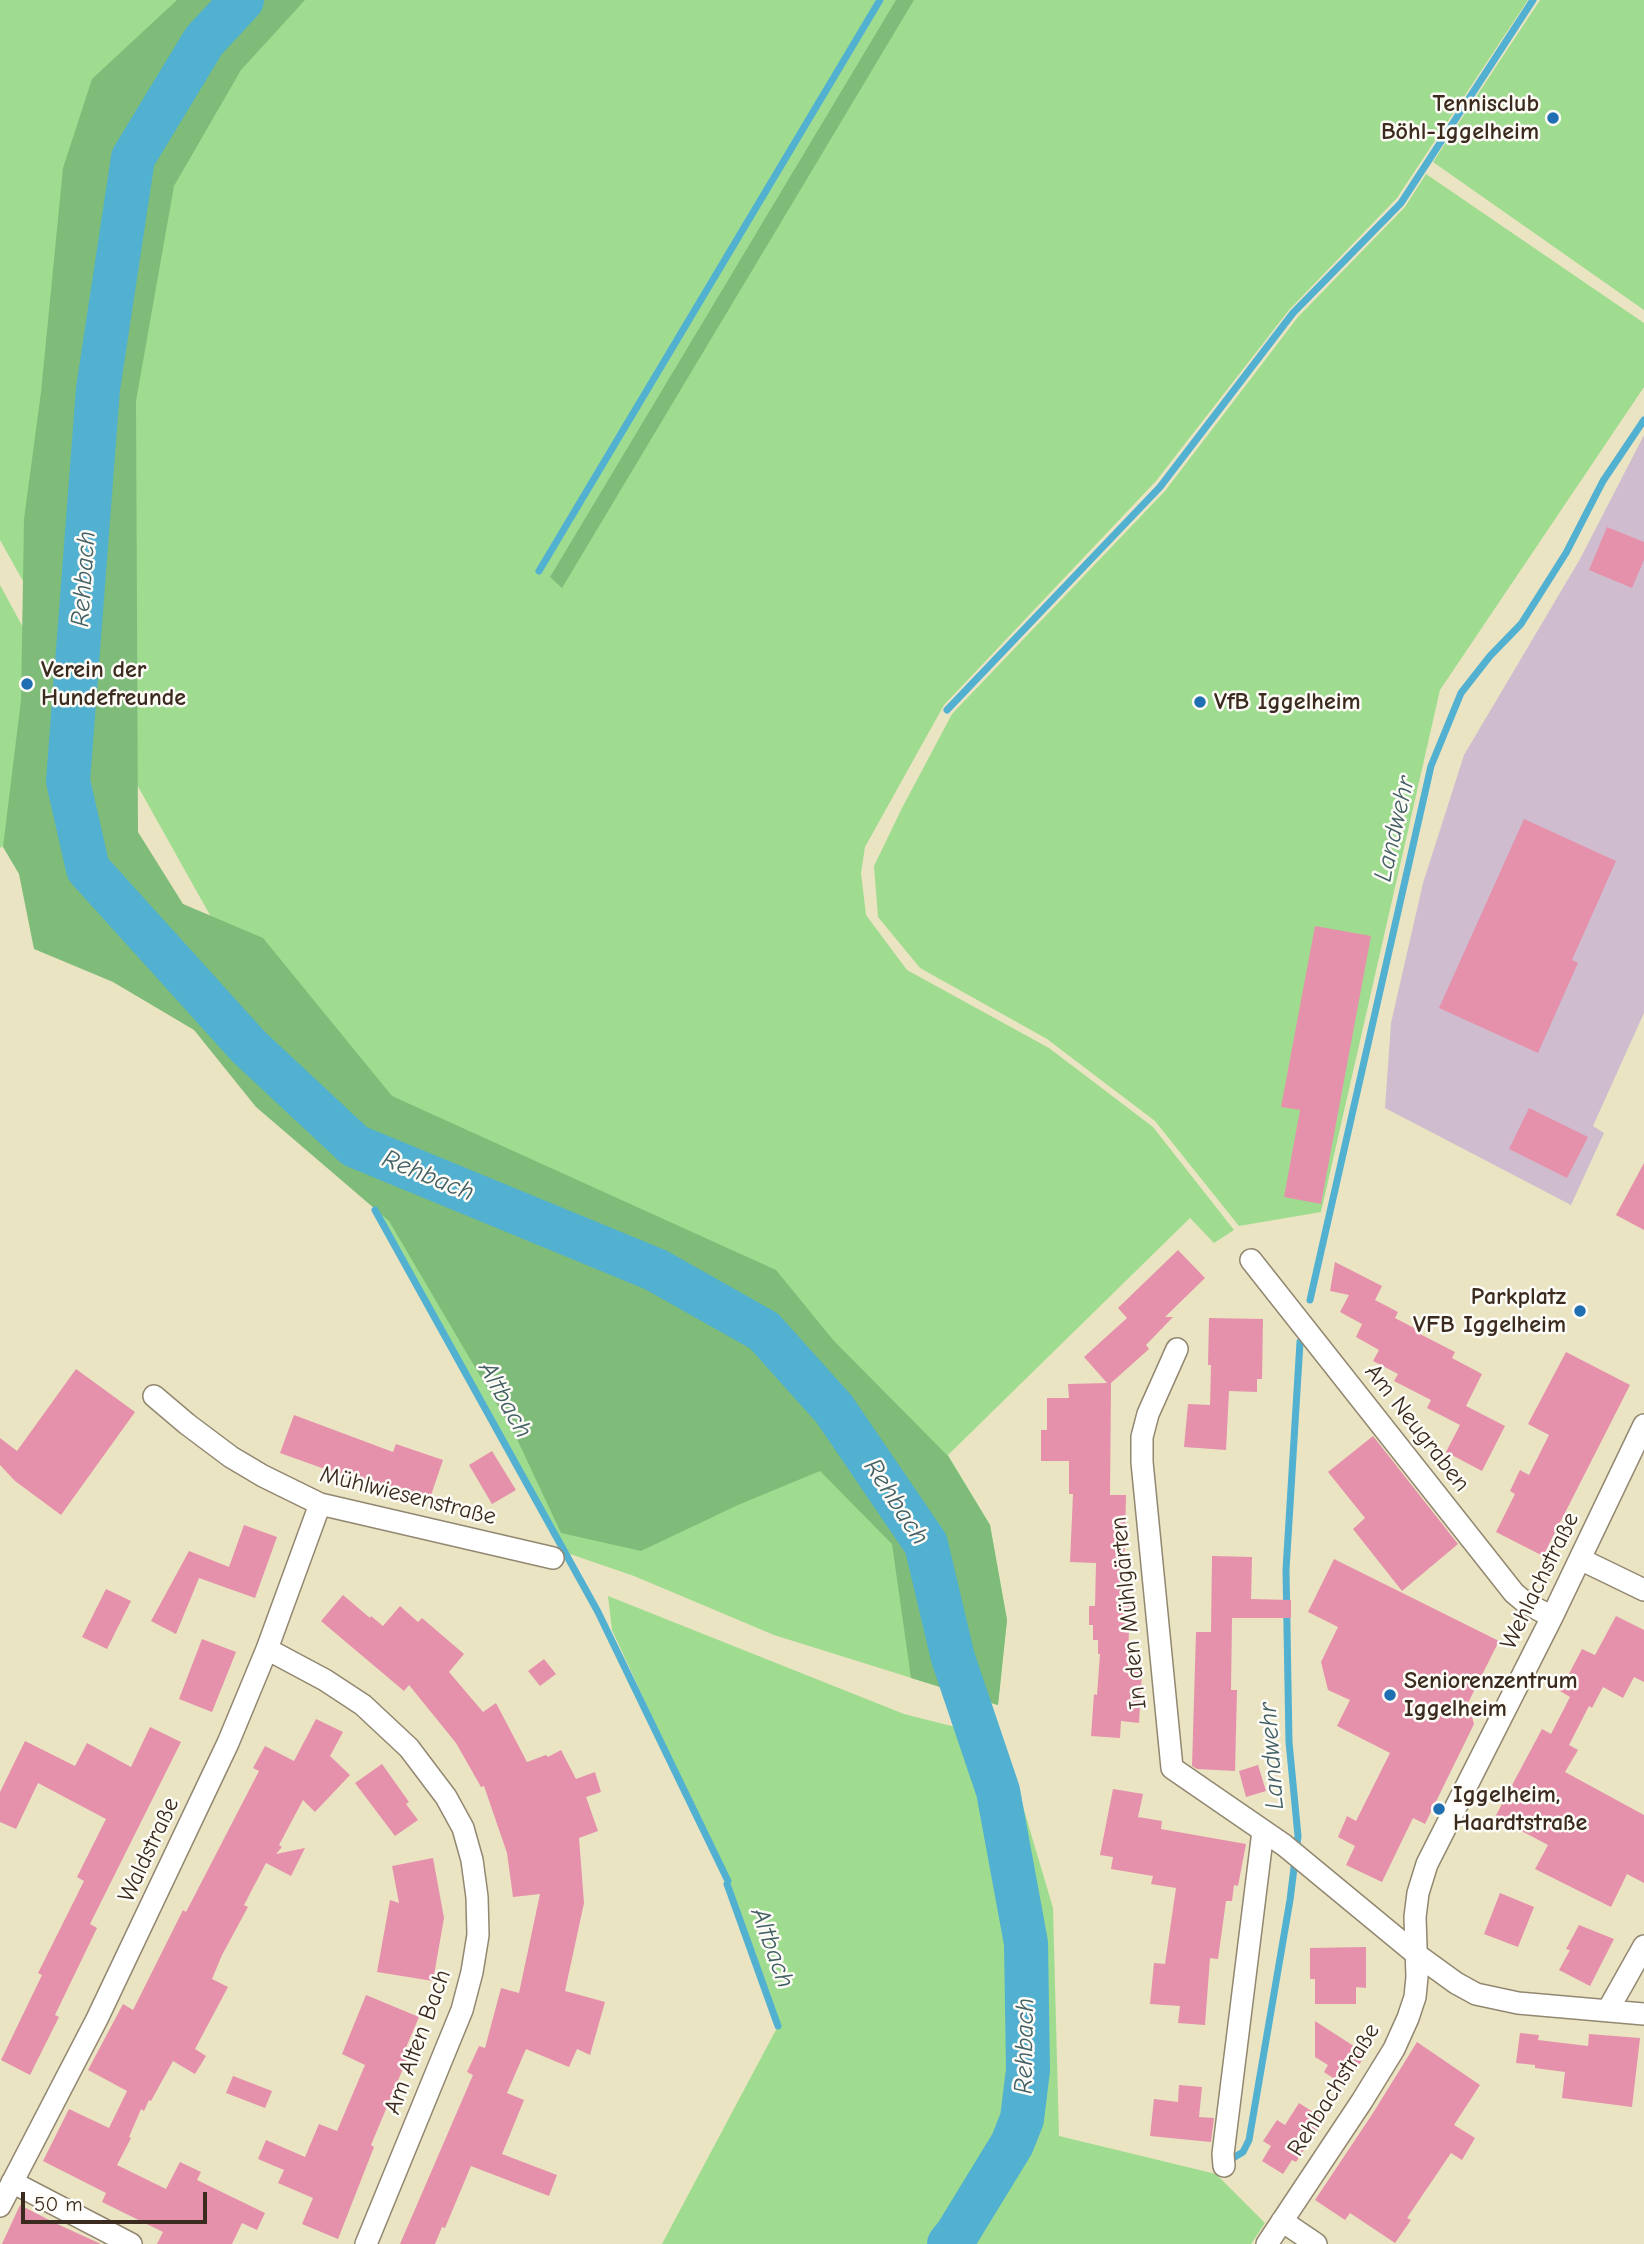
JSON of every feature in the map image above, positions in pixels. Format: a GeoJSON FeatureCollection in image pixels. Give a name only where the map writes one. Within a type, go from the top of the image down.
{"type":"FeatureCollection","features":[{"type":"Feature","properties":{"kind":"street","name":"Am Neugraben"},"geometry":{"type":"LineString","coordinates":[[1251,1260],[1514,1593],[1526,1603],[1552,1616]]}},
{"type":"Feature","properties":{"kind":"street","name":"In den Mühlgärten"},"geometry":{"type":"LineString","coordinates":[[1177,1349],[1147,1414],[1142,1437],[1142,1462],[1172,1768],[1284,1845],[1416,1954],[1456,1983],[1484,1996],[1518,2003],[1644,2014]]}},
{"type":"Feature","properties":{"kind":"street","name":"Mühlwiesenstraße"},"geometry":{"type":"LineString","coordinates":[[154,1396],[231,1457],[320,1504],[352,1514],[553,1558]]}},
{"type":"Feature","properties":{"kind":"street","name":"Wehlachstraße"},"geometry":{"type":"LineString","coordinates":[[1416,1954],[1415,1917],[1418,1893],[1427,1864],[1552,1616],[1644,1425]]}},
{"type":"Feature","properties":{"kind":"street","name":"Waldstraße"},"geometry":{"type":"LineString","coordinates":[[0,2206],[97,2018],[184,1840],[267,1649],[320,1504]]}},
{"type":"Feature","properties":{"kind":"street"},"geometry":{"type":"LineString","coordinates":[[1580,1559],[1644,1590]]}},
{"type":"Feature","properties":{"kind":"street","name":"Am Alten Bach"},"geometry":{"type":"LineString","coordinates":[[267,1649],[325,1680],[362,1706],[409,1748],[446,1797],[463,1828],[472,1860],[478,1935],[462,2010],[366,2244]]}},
{"type":"Feature","properties":{"kind":"street"},"geometry":{"type":"LineString","coordinates":[[1224,2166],[1263,1831]]}},
{"type":"Feature","properties":{"kind":"street"},"geometry":{"type":"LineString","coordinates":[[1608,2010],[1644,1946]]}},
{"type":"Feature","properties":{"kind":"street","name":"Rehbachstraße"},"geometry":{"type":"LineString","coordinates":[[1267,2244],[1394,2049],[1415,1997],[1416,1954]]}},
{"type":"Feature","properties":{"kind":"street"},"geometry":{"type":"LineString","coordinates":[[12,2182],[131,2244]]}},
{"type":"Feature","properties":{"kind":"street"},"geometry":{"type":"LineString","coordinates":[[1282,2221],[1316,2244]]}},
{"type":"Feature","properties":{"kind":"shaded area"},"geometry":{"type":"Polygon","coordinates":[[[1644,435],[1644,1013],[1593,1126],[1604,1133],[1571,1205],[1385,1108],[1391,1023],[1423,883],[1464,755],[1580,559],[1644,435]]]}},
{"type":"Feature","properties":{"kind":"green space"},"geometry":{"type":"Polygon","coordinates":[[[0,0],[1528,0],[1397,198],[1289,310],[1156,481],[944,705],[865,847],[861,873],[866,915],[907,970],[1049,1048],[1153,1127],[1234,1230],[1214,1243],[1190,1218],[948,1455],[990,1525],[1007,1620],[998,1705],[774,1635],[634,1576],[567,1553],[0,540],[0,0]]]}},
{"type":"Feature","properties":{"kind":"green space"},"geometry":{"type":"Polygon","coordinates":[[[177,0],[305,0],[241,70],[174,186],[136,401],[138,832],[183,904],[263,938],[392,1096],[776,1270],[834,1341],[948,1456],[990,1525],[1007,1620],[998,1705],[911,1678],[892,1544],[820,1471],[738,1505],[641,1551],[561,1533],[516,1437],[389,1221],[256,1107],[194,1030],[113,982],[34,949],[19,874],[3,847],[21,700],[24,519],[41,392],[63,168],[92,79],[177,0]]]}},
{"type":"Feature","properties":{"kind":"green space"},"geometry":{"type":"Polygon","coordinates":[[[896,0],[914,0],[562,588],[550,577],[896,0]]]}},
{"type":"Feature","properties":{"kind":"green space","name":"Tennisclub Böhl-Iggelheim"},"geometry":{"type":"Polygon","coordinates":[[[1540,0],[1644,0],[1644,310],[1433,162],[1540,0]]]}},
{"type":"Feature","properties":{"kind":"green space","name":"VfB Iggelheim"},"geometry":{"type":"Polygon","coordinates":[[[1426,174],[1644,323],[1644,387],[1440,690],[1321,1212],[1239,1226],[1155,1121],[1047,1039],[920,968],[878,917],[874,866],[952,714],[1165,491],[1298,317],[1405,207],[1426,174]]]}},
{"type":"Feature","properties":{"kind":"green space","name":"Verein der Hundefreunde"},"geometry":{"type":"Polygon","coordinates":[[[0,585],[107,782],[0,848],[0,585]]]}},
{"type":"Feature","properties":{"kind":"green space"},"geometry":{"type":"Polygon","coordinates":[[[608,1596],[904,1714],[1003,1739],[1053,1908],[1059,2136],[1216,2174],[1265,2223],[1251,2244],[662,2244],[778,2026],[728,1881],[612,1630],[608,1596]]]}},
{"type":"Feature","properties":{"kind":"building"},"geometry":{"type":"Polygon","coordinates":[[[1607,527],[1644,542],[1644,560],[1632,588],[1589,570],[1607,527]]]}},
{"type":"Feature","properties":{"kind":"building"},"geometry":{"type":"Polygon","coordinates":[[[1524,819],[1616,861],[1572,960],[1578,963],[1538,1053],[1439,1008],[1524,819]]]}},
{"type":"Feature","properties":{"kind":"building"},"geometry":{"type":"Polygon","coordinates":[[[1315,926],[1371,936],[1321,1204],[1284,1197],[1300,1110],[1281,1107],[1315,926]]]}},
{"type":"Feature","properties":{"kind":"building"},"geometry":{"type":"Polygon","coordinates":[[[1529,1108],[1588,1137],[1567,1178],[1509,1149],[1529,1108]]]}},
{"type":"Feature","properties":{"kind":"building"},"geometry":{"type":"Polygon","coordinates":[[[1644,1163],[1644,1230],[1616,1215],[1644,1163]]]}},
{"type":"Feature","properties":{"kind":"building"},"geometry":{"type":"Polygon","coordinates":[[[1178,1250],[1205,1278],[1165,1317],[1173,1317],[1146,1345],[1149,1349],[1111,1383],[1110,1495],[1126,1495],[1124,1580],[1130,1580],[1128,1672],[1142,1672],[1139,1723],[1121,1721],[1120,1738],[1091,1736],[1100,1654],[1098,1640],[1093,1640],[1093,1625],[1089,1625],[1089,1606],[1095,1606],[1096,1563],[1070,1562],[1073,1494],[1069,1494],[1069,1461],[1041,1461],[1041,1430],[1047,1430],[1047,1398],[1069,1398],[1068,1384],[1107,1383],[1084,1357],[1127,1318],[1118,1308],[1178,1250]]]}},
{"type":"Feature","properties":{"kind":"building"},"geometry":{"type":"Polygon","coordinates":[[[1335,1262],[1382,1286],[1375,1300],[1398,1312],[1395,1318],[1455,1352],[1452,1358],[1482,1374],[1466,1406],[1505,1426],[1482,1471],[1446,1452],[1460,1425],[1427,1408],[1431,1400],[1394,1381],[1398,1374],[1373,1361],[1379,1350],[1356,1337],[1362,1324],[1340,1312],[1349,1295],[1330,1291],[1335,1262]]]}},
{"type":"Feature","properties":{"kind":"building"},"geometry":{"type":"Polygon","coordinates":[[[1209,1318],[1263,1319],[1262,1379],[1257,1379],[1257,1392],[1229,1391],[1226,1450],[1184,1447],[1188,1404],[1210,1405],[1209,1318]]]}},
{"type":"Feature","properties":{"kind":"building"},"geometry":{"type":"Polygon","coordinates":[[[1566,1352],[1630,1385],[1543,1556],[1496,1532],[1515,1494],[1510,1491],[1520,1470],[1529,1475],[1549,1435],[1528,1424],[1566,1352]]]}},
{"type":"Feature","properties":{"kind":"building"},"geometry":{"type":"Polygon","coordinates":[[[76,1369],[135,1412],[61,1515],[15,1481],[0,1465],[0,1438],[17,1451],[76,1369]]]}},
{"type":"Feature","properties":{"kind":"building"},"geometry":{"type":"Polygon","coordinates":[[[294,1415],[393,1452],[396,1444],[443,1460],[429,1501],[348,1474],[347,1477],[280,1453],[294,1415]]]}},
{"type":"Feature","properties":{"kind":"building"},"geometry":{"type":"Polygon","coordinates":[[[1373,1436],[1458,1544],[1402,1591],[1353,1529],[1365,1518],[1328,1472],[1373,1436]]]}},
{"type":"Feature","properties":{"kind":"building"},"geometry":{"type":"Polygon","coordinates":[[[492,1451],[516,1490],[492,1504],[469,1465],[492,1451]]]}},
{"type":"Feature","properties":{"kind":"building"},"geometry":{"type":"Polygon","coordinates":[[[244,1525],[277,1537],[255,1598],[199,1578],[176,1634],[151,1621],[189,1551],[229,1567],[244,1525]]]}},
{"type":"Feature","properties":{"kind":"building"},"geometry":{"type":"Polygon","coordinates":[[[1212,1556],[1252,1557],[1251,1599],[1291,1600],[1291,1618],[1232,1618],[1231,1690],[1237,1690],[1235,1771],[1197,1769],[1192,1766],[1196,1632],[1211,1632],[1212,1556]]]}},
{"type":"Feature","properties":{"kind":"building","name":"Seniorenzentrum Iggelheim"},"geometry":{"type":"Polygon","coordinates":[[[1334,1559],[1499,1641],[1468,1703],[1474,1724],[1425,1824],[1413,1818],[1382,1882],[1346,1865],[1355,1846],[1338,1837],[1347,1816],[1356,1821],[1390,1753],[1337,1726],[1350,1700],[1328,1690],[1321,1662],[1338,1627],[1308,1612],[1334,1559]]]}},
{"type":"Feature","properties":{"kind":"building"},"geometry":{"type":"Polygon","coordinates":[[[106,1589],[131,1601],[107,1649],[82,1637],[106,1589]]]}},
{"type":"Feature","properties":{"kind":"building"},"geometry":{"type":"Polygon","coordinates":[[[343,1595],[383,1626],[400,1606],[418,1622],[422,1618],[464,1654],[449,1672],[483,1712],[496,1703],[527,1762],[546,1755],[548,1757],[561,1750],[576,1779],[595,1772],[601,1792],[586,1797],[598,1831],[579,1838],[584,1903],[565,1991],[605,2002],[590,2055],[577,2049],[569,2067],[526,2049],[507,2093],[524,2100],[502,2154],[557,2175],[549,2196],[471,2166],[445,2228],[442,2227],[435,2244],[400,2244],[473,2075],[467,2072],[479,2046],[485,2048],[501,1988],[519,1993],[540,1894],[513,1897],[507,1853],[484,1786],[481,1787],[456,1743],[409,1685],[404,1691],[321,1621],[343,1595]]]}},
{"type":"Feature","properties":{"kind":"building"},"geometry":{"type":"Polygon","coordinates":[[[1616,1616],[1644,1630],[1644,1682],[1634,1677],[1623,1698],[1603,1687],[1592,1708],[1589,1706],[1569,1745],[1578,1750],[1565,1772],[1644,1815],[1644,1883],[1627,1874],[1611,1907],[1535,1869],[1548,1845],[1495,1817],[1542,1729],[1551,1734],[1570,1697],[1560,1691],[1582,1649],[1595,1655],[1616,1616]]]}},
{"type":"Feature","properties":{"kind":"building"},"geometry":{"type":"Polygon","coordinates":[[[202,1639],[236,1652],[212,1712],[179,1699],[202,1639]]]}},
{"type":"Feature","properties":{"kind":"building"},"geometry":{"type":"Polygon","coordinates":[[[544,1659],[556,1674],[540,1686],[528,1671],[544,1659]]]}},
{"type":"Feature","properties":{"kind":"building"},"geometry":{"type":"Polygon","coordinates":[[[316,1719],[343,1732],[330,1756],[350,1775],[315,1812],[303,1800],[279,1845],[282,1847],[276,1854],[305,1848],[291,1876],[266,1863],[244,1905],[248,1907],[212,1979],[228,1987],[195,2049],[206,2056],[195,2074],[173,2061],[151,2101],[149,2100],[144,2111],[141,2109],[129,2137],[131,2138],[117,2165],[166,2189],[180,2162],[201,2172],[197,2180],[265,2213],[257,2230],[242,2223],[232,2244],[157,2244],[163,2232],[102,2202],[106,2193],[43,2161],[69,2109],[109,2128],[127,2091],[88,2070],[123,2004],[133,2010],[183,1910],[186,1912],[259,1771],[253,1768],[265,1746],[294,1761],[316,1719]]]}},
{"type":"Feature","properties":{"kind":"building"},"geometry":{"type":"Polygon","coordinates":[[[150,1727],[181,1742],[90,1924],[97,1928],[55,2015],[59,2017],[30,2075],[1,2060],[42,1975],[38,1973],[84,1881],[77,1877],[106,1819],[38,1783],[16,1829],[0,1822],[0,1792],[25,1741],[75,1766],[87,1743],[131,1767],[150,1727]]]}},
{"type":"Feature","properties":{"kind":"building"},"geometry":{"type":"Polygon","coordinates":[[[382,1764],[409,1802],[406,1804],[418,1820],[395,1836],[355,1783],[382,1764]]]}},
{"type":"Feature","properties":{"kind":"building"},"geometry":{"type":"Polygon","coordinates":[[[1258,1765],[1266,1791],[1246,1797],[1239,1771],[1258,1765]]]}},
{"type":"Feature","properties":{"kind":"building"},"geometry":{"type":"Polygon","coordinates":[[[1113,1789],[1143,1794],[1138,1817],[1162,1821],[1161,1829],[1246,1844],[1238,1886],[1234,1885],[1232,1901],[1226,1901],[1218,1959],[1210,1958],[1205,2025],[1178,2023],[1180,2006],[1150,2004],[1154,1963],[1165,1964],[1176,1888],[1151,1884],[1153,1876],[1111,1869],[1113,1857],[1100,1855],[1113,1789]]]}},
{"type":"Feature","properties":{"kind":"building"},"geometry":{"type":"Polygon","coordinates":[[[433,1858],[444,1918],[433,1981],[377,1972],[390,1900],[399,1903],[392,1866],[433,1858]]]}},
{"type":"Feature","properties":{"kind":"building"},"geometry":{"type":"Polygon","coordinates":[[[1500,1893],[1534,1907],[1518,1947],[1484,1934],[1500,1893]]]}},
{"type":"Feature","properties":{"kind":"building"},"geometry":{"type":"Polygon","coordinates":[[[1579,1925],[1614,1939],[1590,1986],[1559,1970],[1570,1950],[1566,1949],[1579,1925]]]}},
{"type":"Feature","properties":{"kind":"building"},"geometry":{"type":"Polygon","coordinates":[[[1366,1947],[1366,1988],[1356,1987],[1356,2004],[1315,2004],[1315,1979],[1310,1979],[1310,1948],[1366,1947]]]}},
{"type":"Feature","properties":{"kind":"building"},"geometry":{"type":"Polygon","coordinates":[[[366,1995],[419,2017],[402,2057],[407,2059],[371,2145],[374,2147],[338,2239],[302,2224],[313,2198],[278,2183],[284,2170],[258,2159],[266,2140],[305,2157],[319,2124],[337,2131],[365,2065],[342,2054],[366,1995]]]}},
{"type":"Feature","properties":{"kind":"building"},"geometry":{"type":"Polygon","coordinates":[[[1315,2021],[1366,2054],[1345,2086],[1324,2072],[1328,2065],[1315,2057],[1315,2021]]]}},
{"type":"Feature","properties":{"kind":"building"},"geometry":{"type":"Polygon","coordinates":[[[1520,2033],[1539,2035],[1538,2040],[1588,2046],[1589,2034],[1640,2038],[1632,2107],[1562,2098],[1565,2072],[1516,2063],[1520,2033]]]}},
{"type":"Feature","properties":{"kind":"building"},"geometry":{"type":"Polygon","coordinates":[[[1417,2042],[1480,2085],[1454,2125],[1475,2138],[1462,2160],[1451,2153],[1407,2218],[1411,2220],[1395,2243],[1350,2213],[1345,2220],[1315,2200],[1417,2042]]]}},
{"type":"Feature","properties":{"kind":"building"},"geometry":{"type":"Polygon","coordinates":[[[233,2076],[272,2091],[265,2108],[226,2093],[233,2076]]]}},
{"type":"Feature","properties":{"kind":"building"},"geometry":{"type":"Polygon","coordinates":[[[1179,2085],[1202,2087],[1199,2117],[1214,2118],[1211,2142],[1150,2136],[1154,2099],[1178,2102],[1179,2085]]]}},
{"type":"Feature","properties":{"kind":"building"},"geometry":{"type":"Polygon","coordinates":[[[1299,2103],[1324,2119],[1296,2162],[1292,2160],[1283,2174],[1262,2161],[1271,2146],[1263,2141],[1277,2120],[1285,2125],[1299,2103]]]}},
{"type":"Feature","properties":{"kind":"building"},"geometry":{"type":"Polygon","coordinates":[[[20,2205],[55,2223],[101,2244],[2,2244],[20,2205]]]}},
{"type":"Feature","properties":{"kind":"waterway","name":"Rehbach"},"geometry":{"type":"LineString","coordinates":[[242,0],[204,41],[133,158],[98,389],[68,781],[88,869],[249,1047],[355,1146],[656,1270],[764,1331],[834,1409],[926,1544],[953,1658],[998,1791],[1026,1943],[1028,2070],[1022,2119],[1012,2144],[949,2244]]}},
{"type":"Feature","properties":{"kind":"waterway"},"geometry":{"type":"LineString","coordinates":[[539,571],[880,0]]}},
{"type":"Feature","properties":{"kind":"waterway"},"geometry":{"type":"LineString","coordinates":[[947,710],[1160,487],[1293,313],[1401,203],[1533,0]]}},
{"type":"Feature","properties":{"kind":"waterway","name":"Landwehr"},"geometry":{"type":"LineString","coordinates":[[1310,1300],[1431,766],[1461,693],[1490,656],[1521,624],[1566,553],[1603,481],[1644,420]]}},
{"type":"Feature","properties":{"kind":"waterway","name":"Altbach"},"geometry":{"type":"LineString","coordinates":[[375,1210],[598,1612]]}},
{"type":"Feature","properties":{"kind":"waterway","name":"Landwehr"},"geometry":{"type":"LineString","coordinates":[[1233,2158],[1243,2152],[1249,2140],[1290,1900],[1298,1836],[1289,1742],[1286,1570],[1300,1342]]}},
{"type":"Feature","properties":{"kind":"waterway","name":"Altbach"},"geometry":{"type":"LineString","coordinates":[[597,1610],[728,1881]]}},
{"type":"Feature","properties":{"kind":"waterway","name":"Altbach"},"geometry":{"type":"LineString","coordinates":[[727,1884],[778,2026]]}},
{"type":"Feature","properties":{"kind":"place","name":"Tennisclub Böhl-Iggelheim"},"geometry":{"type":"Point","coordinates":[1553,118]}},
{"type":"Feature","properties":{"kind":"place","name":"Verein der Hundefreunde"},"geometry":{"type":"Point","coordinates":[27,684]}},
{"type":"Feature","properties":{"kind":"place","name":"VfB Iggelheim"},"geometry":{"type":"Point","coordinates":[1200,702]}},
{"type":"Feature","properties":{"kind":"place","name":"Parkplatz VFB Iggelheim"},"geometry":{"type":"Point","coordinates":[1580,1311]}},
{"type":"Feature","properties":{"kind":"place","name":"Seniorenzentrum Iggelheim"},"geometry":{"type":"Point","coordinates":[1390,1695]}},
{"type":"Feature","properties":{"kind":"place","name":"Iggelheim, Haardtstraße"},"geometry":{"type":"Point","coordinates":[1439,1809]}}]}
